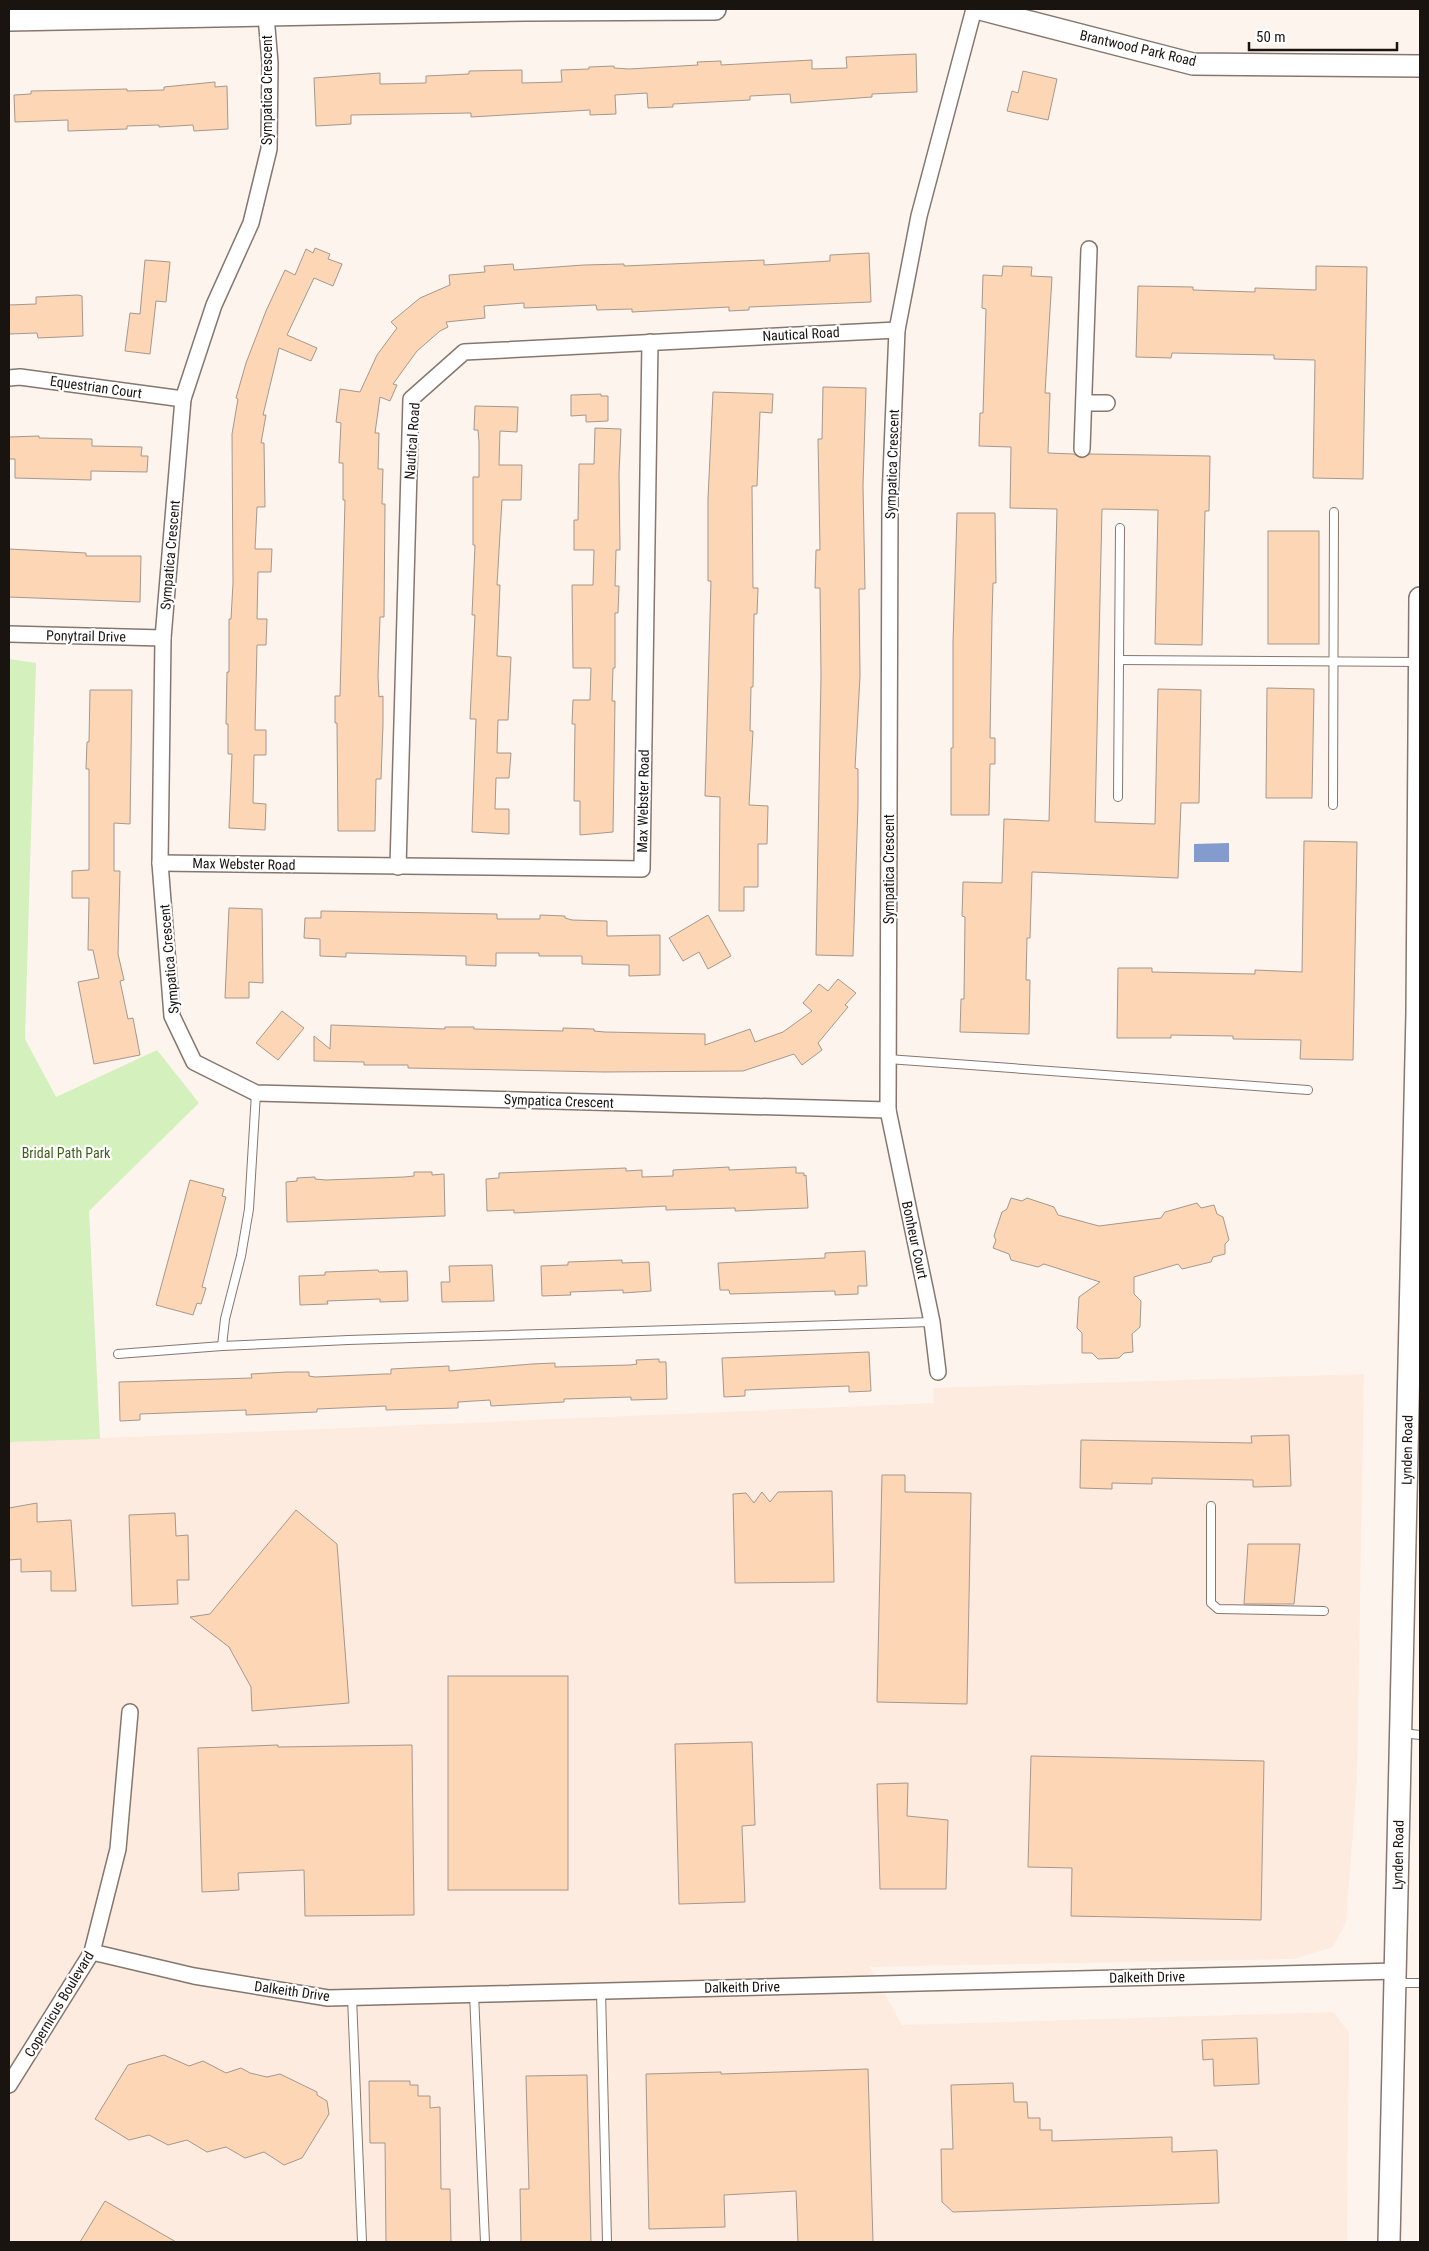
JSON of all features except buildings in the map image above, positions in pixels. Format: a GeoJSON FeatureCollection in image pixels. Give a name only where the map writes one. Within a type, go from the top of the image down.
{"type":"FeatureCollection","features":[{"type":"Feature","properties":{"kind":"main road"},"geometry":{"type":"LineString","coordinates":[[9,20],[525,9],[715,9]]}},
{"type":"Feature","properties":{"kind":"main road","name":"Brantwood Park Road"},"geometry":{"type":"LineString","coordinates":[[980,9],[1193,64],[1420,66]]}},
{"type":"Feature","properties":{"kind":"main road","name":"Lynden Road"},"geometry":{"type":"LineString","coordinates":[[1389,2242],[1396,1977],[1410,1734],[1419,1013],[1420,598]]}},
{"type":"Feature","properties":{"kind":"street","name":"Sympatica Crescent"},"geometry":{"type":"LineString","coordinates":[[266,16],[270,63],[269,148],[251,223],[214,305],[183,399],[163,638],[160,863],[172,1016],[194,1062],[256,1093],[888,1110],[890,499],[897,330],[919,216],[974,9]]}},
{"type":"Feature","properties":{"kind":"street"},"geometry":{"type":"LineString","coordinates":[[1082,449],[1089,249]]}},
{"type":"Feature","properties":{"kind":"street","name":"Nautical Road"},"geometry":{"type":"LineString","coordinates":[[398,867],[412,399],[464,352],[897,330]]}},
{"type":"Feature","properties":{"kind":"street","name":"Max Webster Road"},"geometry":{"type":"LineString","coordinates":[[160,863],[642,869],[650,342]]}},
{"type":"Feature","properties":{"kind":"street","name":"Equestrian Court"},"geometry":{"type":"LineString","coordinates":[[9,378],[20,377],[183,399]]}},
{"type":"Feature","properties":{"kind":"street"},"geometry":{"type":"LineString","coordinates":[[1084,403],[1107,403]]}},
{"type":"Feature","properties":{"kind":"street","name":"Ponytrail Drive"},"geometry":{"type":"LineString","coordinates":[[9,634],[163,638]]}},
{"type":"Feature","properties":{"kind":"street","name":"Bonheur Court"},"geometry":{"type":"LineString","coordinates":[[888,1110],[932,1322],[938,1372]]}},
{"type":"Feature","properties":{"kind":"street","name":"Copernicus Boulevard"},"geometry":{"type":"LineString","coordinates":[[9,2085],[92,1952],[118,1849],[130,1712]]}},
{"type":"Feature","properties":{"kind":"street","name":"Dalkeith Drive"},"geometry":{"type":"LineString","coordinates":[[92,1952],[194,1976],[328,1998],[601,1991],[1396,1977]]}},
{"type":"Feature","properties":{"kind":"lane"},"geometry":{"type":"LineString","coordinates":[[1332,806],[1334,512]]}},
{"type":"Feature","properties":{"kind":"lane"},"geometry":{"type":"LineString","coordinates":[[1118,797],[1120,528]]}},
{"type":"Feature","properties":{"kind":"lane"},"geometry":{"type":"LineString","coordinates":[[1119,660],[1420,662]]}},
{"type":"Feature","properties":{"kind":"lane"},"geometry":{"type":"LineString","coordinates":[[888,1059],[1308,1090]]}},
{"type":"Feature","properties":{"kind":"lane"},"geometry":{"type":"LineString","coordinates":[[222,1346],[225,1319],[249,1209],[256,1093]]}},
{"type":"Feature","properties":{"kind":"lane"},"geometry":{"type":"LineString","coordinates":[[118,1354],[222,1346],[932,1322]]}},
{"type":"Feature","properties":{"kind":"lane"},"geometry":{"type":"LineString","coordinates":[[1211,1506],[1211,1603],[1218,1609],[1324,1611]]}},
{"type":"Feature","properties":{"kind":"lane"},"geometry":{"type":"LineString","coordinates":[[1396,1977],[1420,1982]]}},
{"type":"Feature","properties":{"kind":"lane"},"geometry":{"type":"LineString","coordinates":[[601,1991],[607,2242]]}},
{"type":"Feature","properties":{"kind":"lane"},"geometry":{"type":"LineString","coordinates":[[474,1994],[485,2242]]}},
{"type":"Feature","properties":{"kind":"lane"},"geometry":{"type":"LineString","coordinates":[[352,1997],[362,2242]]}},
{"type":"Feature","properties":{"kind":"shaded area"},"geometry":{"type":"Polygon","coordinates":[[[1364,1374],[1357,1780],[1346,1922],[1333,1947],[1294,1959],[870,1967],[902,2025],[1333,2012],[1349,2032],[1347,2242],[9,2242],[9,1442],[934,1403],[933,1388],[1364,1374]]]}},
{"type":"Feature","properties":{"kind":"green space","name":"Bridal Path Park"},"geometry":{"type":"Polygon","coordinates":[[[9,659],[36,663],[25,1039],[56,1097],[157,1050],[199,1103],[89,1211],[100,1439],[9,1442],[9,659]]]}},
{"type":"Feature","properties":{"kind":"water"},"geometry":{"type":"Polygon","coordinates":[[[1229,843],[1229,862],[1194,862],[1194,844],[1229,843]]]}}]}
